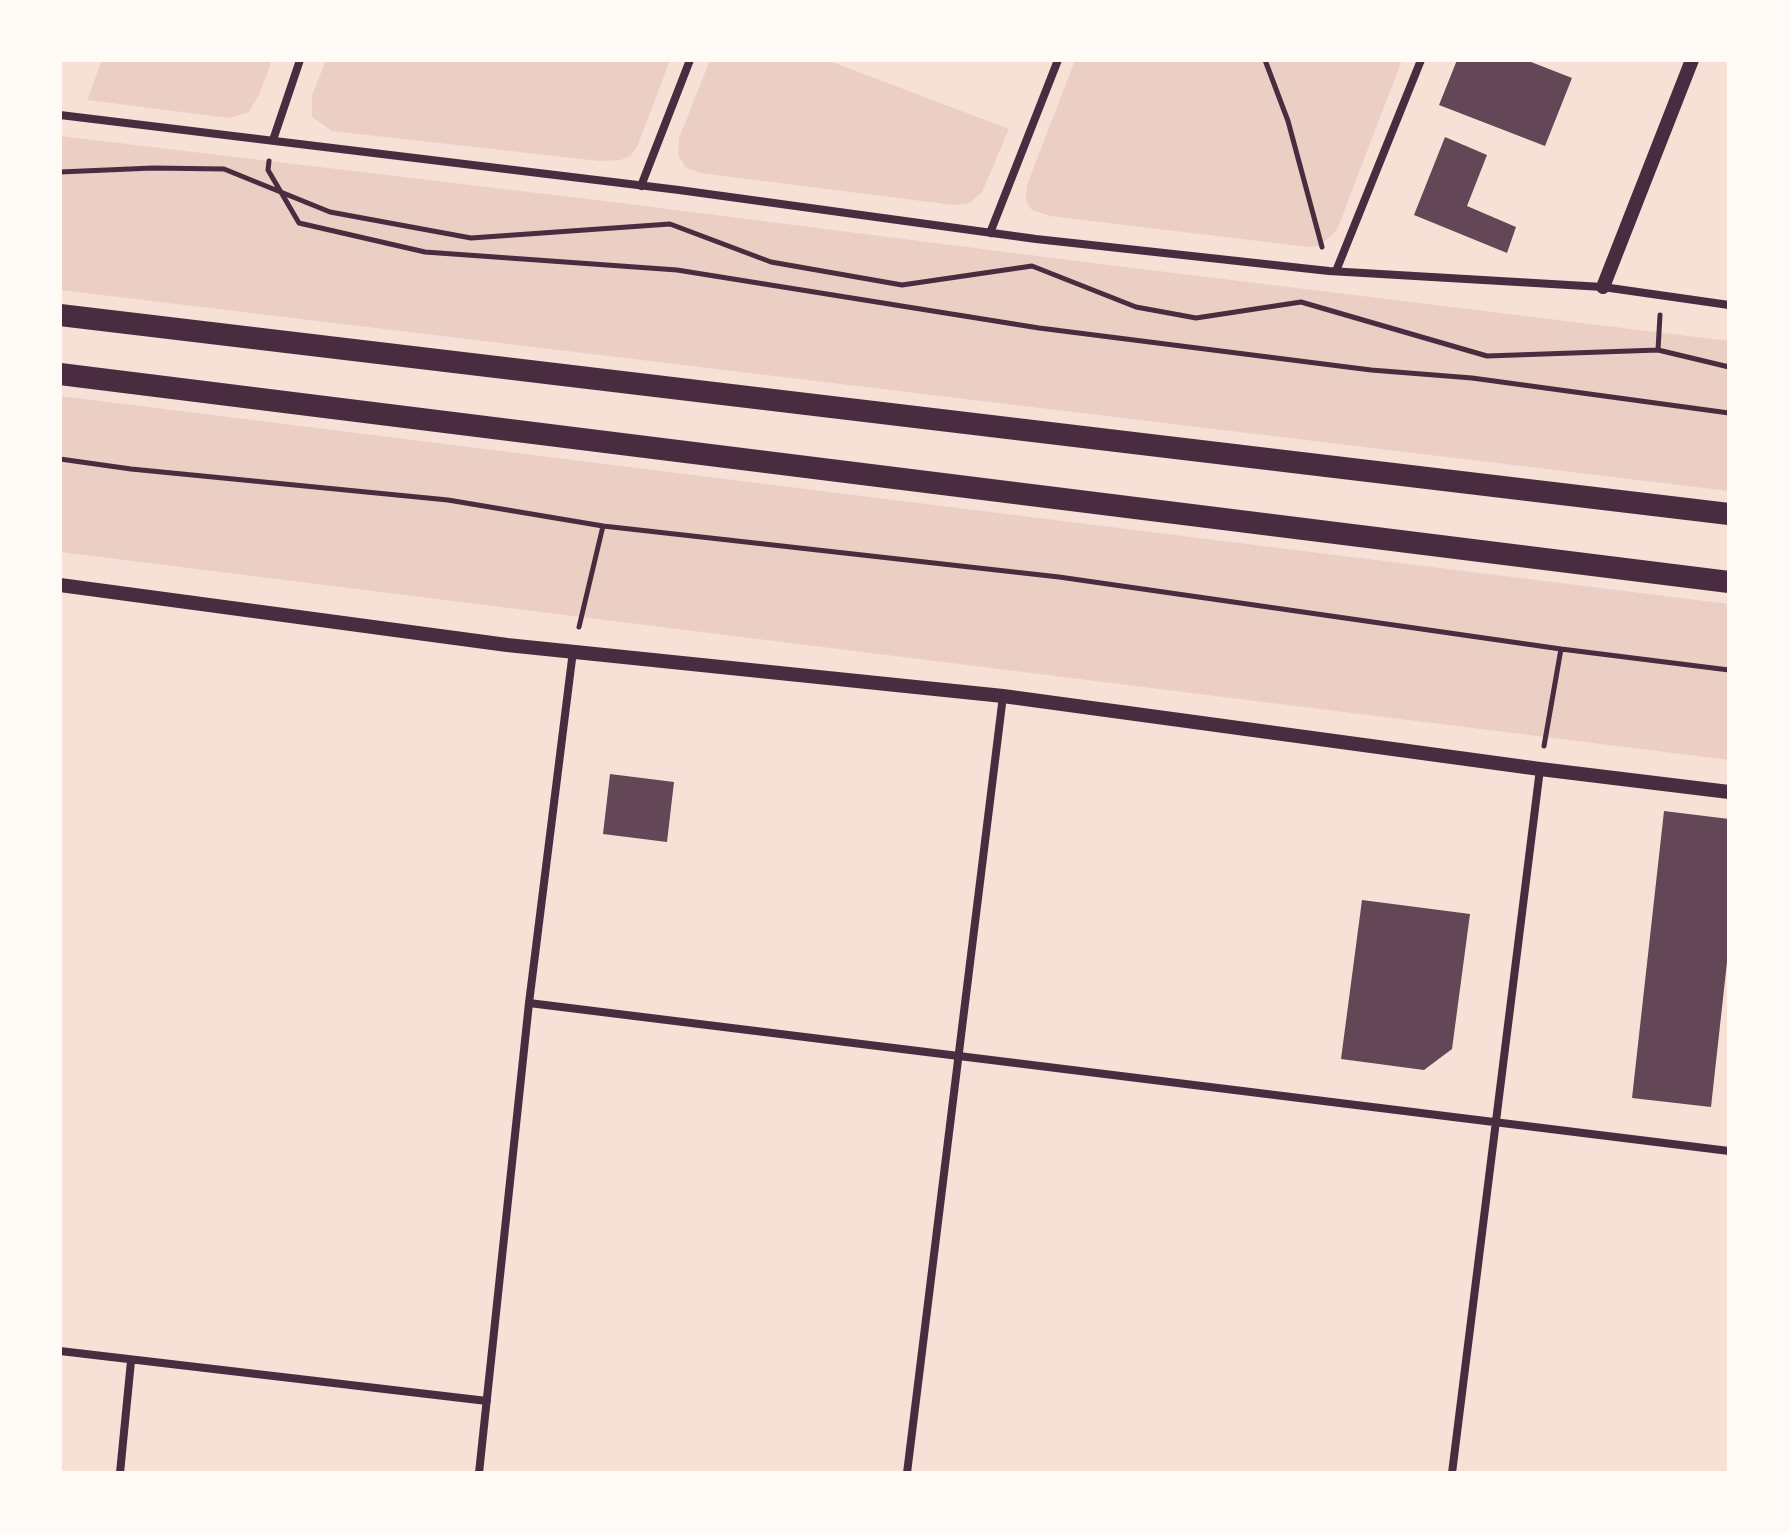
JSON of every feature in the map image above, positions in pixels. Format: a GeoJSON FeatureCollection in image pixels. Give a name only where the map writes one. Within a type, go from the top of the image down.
{"type":"FeatureCollection","features":[{"type":"Feature","properties":{"kind":"highway"},"geometry":{"type":"LineString","coordinates":[[60,315],[1729,514]]}},
{"type":"Feature","properties":{"kind":"highway"},"geometry":{"type":"LineString","coordinates":[[60,374],[1729,582]]}},
{"type":"Feature","properties":{"kind":"street"},"geometry":{"type":"LineString","coordinates":[[273,140],[300,60]]}},
{"type":"Feature","properties":{"kind":"street"},"geometry":{"type":"LineString","coordinates":[[641,186],[690,60]]}},
{"type":"Feature","properties":{"kind":"street"},"geometry":{"type":"LineString","coordinates":[[990,233],[1058,60]]}},
{"type":"Feature","properties":{"kind":"street"},"geometry":{"type":"LineString","coordinates":[[1332,271],[1421,60]]}},
{"type":"Feature","properties":{"kind":"street"},"geometry":{"type":"LineString","coordinates":[[1603,287],[1692,60]]}},
{"type":"Feature","properties":{"kind":"street"},"geometry":{"type":"LineString","coordinates":[[60,115],[641,186],[990,233],[1332,271],[1603,287],[1729,305]]}},
{"type":"Feature","properties":{"kind":"street"},"geometry":{"type":"LineString","coordinates":[[60,585],[507,645],[1003,696],[1729,792]]}},
{"type":"Feature","properties":{"kind":"street"},"geometry":{"type":"LineString","coordinates":[[479,1473],[529,1003],[573,651]]}},
{"type":"Feature","properties":{"kind":"street"},"geometry":{"type":"LineString","coordinates":[[907,1473],[1003,696]]}},
{"type":"Feature","properties":{"kind":"street"},"geometry":{"type":"LineString","coordinates":[[1452,1473],[1540,769]]}},
{"type":"Feature","properties":{"kind":"street"},"geometry":{"type":"LineString","coordinates":[[529,1003],[1729,1151]]}},
{"type":"Feature","properties":{"kind":"street"},"geometry":{"type":"LineString","coordinates":[[60,1351],[487,1401]]}},
{"type":"Feature","properties":{"kind":"street"},"geometry":{"type":"LineString","coordinates":[[120,1473],[131,1361]]}},
{"type":"Feature","properties":{"kind":"path"},"geometry":{"type":"LineString","coordinates":[[1265,60],[1288,121],[1332,271]]}},
{"type":"Feature","properties":{"kind":"path"},"geometry":{"type":"LineString","coordinates":[[273,140],[268,170],[299,223],[425,252],[677,270],[1039,328],[1371,370],[1472,378],[1729,413]]}},
{"type":"Feature","properties":{"kind":"path"},"geometry":{"type":"LineString","coordinates":[[60,172],[224,169],[330,212],[471,238],[670,224],[771,262],[902,285],[1032,266],[1136,307],[1196,318],[1301,302],[1487,356],[1658,350],[1729,367]]}},
{"type":"Feature","properties":{"kind":"path"},"geometry":{"type":"LineString","coordinates":[[1658,350],[1662,296]]}},
{"type":"Feature","properties":{"kind":"path"},"geometry":{"type":"LineString","coordinates":[[60,459],[131,469],[448,500],[603,526],[1059,577],[1729,670]]}},
{"type":"Feature","properties":{"kind":"path"},"geometry":{"type":"LineString","coordinates":[[573,651],[603,526]]}},
{"type":"Feature","properties":{"kind":"path"},"geometry":{"type":"LineString","coordinates":[[1540,769],[1561,649]]}},
{"type":"Feature","properties":{"kind":"shaded area"},"geometry":{"type":"Polygon","coordinates":[[[102,60],[272,60],[249,112],[229,118],[87,100],[102,60]]]}},
{"type":"Feature","properties":{"kind":"shaded area"},"geometry":{"type":"Polygon","coordinates":[[[326,60],[670,60],[637,147],[630,156],[621,160],[599,161],[332,131],[312,117],[312,95],[326,60]]]}},
{"type":"Feature","properties":{"kind":"shaded area"},"geometry":{"type":"Polygon","coordinates":[[[710,60],[827,60],[1009,129],[982,192],[970,203],[953,205],[700,173],[685,167],[678,154],[679,138],[710,60]]]}},
{"type":"Feature","properties":{"kind":"shaded area"},"geometry":{"type":"Polygon","coordinates":[[[1075,60],[1402,60],[1337,230],[1320,246],[1308,247],[1050,216],[1032,210],[1026,199],[1027,185],[1075,60]]]}},
{"type":"Feature","properties":{"kind":"shaded area"},"geometry":{"type":"Polygon","coordinates":[[[60,136],[1729,341],[1729,491],[60,290],[60,136]]]}},
{"type":"Feature","properties":{"kind":"shaded area"},"geometry":{"type":"Polygon","coordinates":[[[60,396],[1729,604],[1729,760],[60,552],[60,396]]]}},
{"type":"Feature","properties":{"kind":"building"},"geometry":{"type":"Polygon","coordinates":[[[1457,60],[1526,60],[1572,78],[1545,146],[1439,105],[1457,60]]]}},
{"type":"Feature","properties":{"kind":"building"},"geometry":{"type":"Polygon","coordinates":[[[1445,137],[1487,155],[1467,206],[1516,227],[1507,253],[1414,215],[1445,137]]]}},
{"type":"Feature","properties":{"kind":"building"},"geometry":{"type":"Polygon","coordinates":[[[610,774],[674,782],[667,842],[603,834],[610,774]]]}},
{"type":"Feature","properties":{"kind":"building"},"geometry":{"type":"Polygon","coordinates":[[[1664,811],[1729,819],[1729,944],[1711,1107],[1632,1098],[1664,811]]]}},
{"type":"Feature","properties":{"kind":"building"},"geometry":{"type":"Polygon","coordinates":[[[1362,900],[1470,914],[1452,1049],[1424,1070],[1341,1059],[1362,900]]]}}]}
